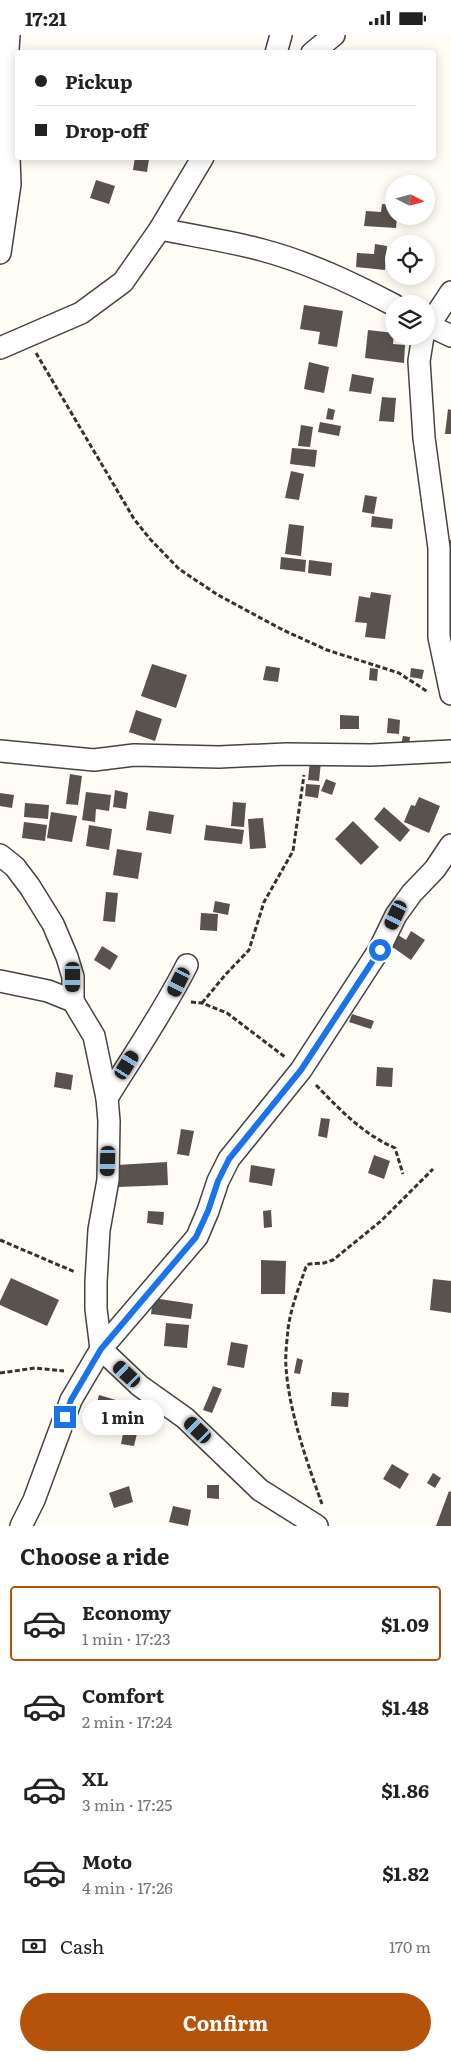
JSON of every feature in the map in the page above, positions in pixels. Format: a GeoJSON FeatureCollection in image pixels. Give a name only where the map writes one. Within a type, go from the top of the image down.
{"type":"FeatureCollection","features":[{"type":"Feature","properties":{"kind":"street"},"geometry":{"type":"LineString","coordinates":[[0,253],[10,185],[6,79],[9,35]]}},
{"type":"Feature","properties":{"kind":"street"},"geometry":{"type":"LineString","coordinates":[[277,50],[281,35]]}},
{"type":"Feature","properties":{"kind":"street"},"geometry":{"type":"LineString","coordinates":[[316,50],[334,35]]}},
{"type":"Feature","properties":{"kind":"street"},"geometry":{"type":"LineString","coordinates":[[0,348],[27,338],[81,313],[123,282],[160,229],[201,160]]}},
{"type":"Feature","properties":{"kind":"street"},"geometry":{"type":"LineString","coordinates":[[160,229],[263,250],[328,274],[385,300]]}},
{"type":"Feature","properties":{"kind":"street"},"geometry":{"type":"LineString","coordinates":[[435,317],[451,292]]}},
{"type":"Feature","properties":{"kind":"street"},"geometry":{"type":"LineString","coordinates":[[435,333],[451,336]]}},
{"type":"Feature","properties":{"kind":"street"},"geometry":{"type":"LineString","coordinates":[[423,345],[419,361],[424,437],[439,548],[439,637],[451,694]]}},
{"type":"Feature","properties":{"kind":"street"},"geometry":{"type":"LineString","coordinates":[[0,751],[94,760],[134,755],[219,757],[307,754],[371,755],[451,751]]}},
{"type":"Feature","properties":{"kind":"street"},"geometry":{"type":"LineString","coordinates":[[21,1526],[34,1500],[71,1400],[101,1349],[196,1237],[208,1211],[218,1181],[229,1159],[301,1070],[380,950],[396,915],[412,893],[435,869],[451,845]]}},
{"type":"Feature","properties":{"kind":"street"},"geometry":{"type":"LineString","coordinates":[[0,855],[15,867],[53,924],[73,977],[73,1001],[94,1036],[107,1098],[109,1121],[108,1180],[99,1230],[96,1281],[96,1309],[101,1349],[140,1386],[185,1419],[260,1490],[320,1516]]}},
{"type":"Feature","properties":{"kind":"street"},"geometry":{"type":"LineString","coordinates":[[107,1098],[147,1032],[170,1000],[187,965]]}},
{"type":"Feature","properties":{"kind":"street"},"geometry":{"type":"LineString","coordinates":[[0,981],[48,991],[73,1001]]}},
{"type":"Feature","properties":{"kind":"path"},"geometry":{"type":"LineString","coordinates":[[27,338],[134,519],[179,569],[218,595],[283,630],[327,650],[399,673],[430,693]]}},
{"type":"Feature","properties":{"kind":"path"},"geometry":{"type":"LineString","coordinates":[[202,1003],[226,973],[249,950],[264,902],[293,851],[307,754]]}},
{"type":"Feature","properties":{"kind":"path"},"geometry":{"type":"LineString","coordinates":[[170,1000],[202,1003],[226,1013],[301,1070],[345,1115],[375,1139],[395,1148],[403,1174]]}},
{"type":"Feature","properties":{"kind":"path"},"geometry":{"type":"LineString","coordinates":[[320,1516],[294,1413],[286,1367],[288,1328],[293,1304],[306,1267],[309,1264],[333,1260],[381,1221],[433,1169]]}},
{"type":"Feature","properties":{"kind":"path"},"geometry":{"type":"LineString","coordinates":[[0,1240],[96,1281]]}},
{"type":"Feature","properties":{"kind":"path"},"geometry":{"type":"LineString","coordinates":[[0,1373],[35,1368],[56,1371],[88,1371]]}},
{"type":"Feature","properties":{"kind":"building"},"geometry":{"type":"Polygon","coordinates":[[[135,160],[149,160],[147,172],[133,170],[135,160]]]}},
{"type":"Feature","properties":{"kind":"building"},"geometry":{"type":"Polygon","coordinates":[[[96,180],[115,186],[109,204],[90,198],[96,180]]]}},
{"type":"Feature","properties":{"kind":"building"},"geometry":{"type":"Polygon","coordinates":[[[382,204],[385,204],[385,225],[396,225],[396,228],[364,226],[366,211],[381,212],[382,204]]]}},
{"type":"Feature","properties":{"kind":"building"},"geometry":{"type":"Polygon","coordinates":[[[375,244],[385,246],[385,270],[356,267],[357,253],[374,254],[375,244]]]}},
{"type":"Feature","properties":{"kind":"building"},"geometry":{"type":"Polygon","coordinates":[[[304,305],[343,311],[337,347],[318,344],[320,332],[300,329],[304,305]]]}},
{"type":"Feature","properties":{"kind":"building"},"geometry":{"type":"Polygon","coordinates":[[[368,330],[385,332],[385,345],[405,345],[404,363],[365,358],[368,330]]]}},
{"type":"Feature","properties":{"kind":"building"},"geometry":{"type":"Polygon","coordinates":[[[309,362],[329,367],[324,393],[304,389],[309,362]]]}},
{"type":"Feature","properties":{"kind":"building"},"geometry":{"type":"Polygon","coordinates":[[[352,374],[374,378],[371,394],[349,391],[352,374]]]}},
{"type":"Feature","properties":{"kind":"building"},"geometry":{"type":"Polygon","coordinates":[[[382,397],[396,398],[394,422],[379,421],[382,397]]]}},
{"type":"Feature","properties":{"kind":"building"},"geometry":{"type":"Polygon","coordinates":[[[328,408],[335,410],[333,420],[326,419],[328,408]]]}},
{"type":"Feature","properties":{"kind":"building"},"geometry":{"type":"Polygon","coordinates":[[[448,409],[451,410],[451,434],[445,434],[448,409]]]}},
{"type":"Feature","properties":{"kind":"building"},"geometry":{"type":"Polygon","coordinates":[[[320,422],[341,426],[339,436],[318,432],[320,422]]]}},
{"type":"Feature","properties":{"kind":"building"},"geometry":{"type":"Polygon","coordinates":[[[301,425],[313,427],[310,447],[298,446],[301,425]]]}},
{"type":"Feature","properties":{"kind":"building"},"geometry":{"type":"Polygon","coordinates":[[[292,448],[317,450],[315,467],[290,464],[292,448]]]}},
{"type":"Feature","properties":{"kind":"building"},"geometry":{"type":"Polygon","coordinates":[[[291,471],[304,474],[299,500],[285,498],[291,471]]]}},
{"type":"Feature","properties":{"kind":"building"},"geometry":{"type":"Polygon","coordinates":[[[365,495],[377,497],[374,514],[362,512],[365,495]]]}},
{"type":"Feature","properties":{"kind":"building"},"geometry":{"type":"Polygon","coordinates":[[[372,516],[393,519],[392,529],[371,527],[372,516]]]}},
{"type":"Feature","properties":{"kind":"building"},"geometry":{"type":"Polygon","coordinates":[[[289,524],[304,526],[301,556],[285,554],[289,524]]]}},
{"type":"Feature","properties":{"kind":"building"},"geometry":{"type":"Polygon","coordinates":[[[449,540],[451,540],[451,575],[449,575],[449,540]]]}},
{"type":"Feature","properties":{"kind":"building"},"geometry":{"type":"Polygon","coordinates":[[[281,557],[306,560],[305,572],[280,569],[281,557]]]}},
{"type":"Feature","properties":{"kind":"building"},"geometry":{"type":"Polygon","coordinates":[[[309,560],[332,563],[331,576],[308,573],[309,560]]]}},
{"type":"Feature","properties":{"kind":"building"},"geometry":{"type":"Polygon","coordinates":[[[371,592],[391,595],[385,639],[365,637],[367,623],[355,622],[359,596],[370,598],[371,592]]]}},
{"type":"Feature","properties":{"kind":"building"},"geometry":{"type":"Polygon","coordinates":[[[449,593],[451,593],[451,628],[445,627],[449,593]]]}},
{"type":"Feature","properties":{"kind":"building"},"geometry":{"type":"Polygon","coordinates":[[[152,664],[187,675],[176,708],[141,696],[152,664]]]}},
{"type":"Feature","properties":{"kind":"building"},"geometry":{"type":"Polygon","coordinates":[[[266,666],[280,668],[278,682],[263,680],[266,666]]]}},
{"type":"Feature","properties":{"kind":"building"},"geometry":{"type":"Polygon","coordinates":[[[370,668],[378,669],[377,681],[369,680],[370,668]]]}},
{"type":"Feature","properties":{"kind":"building"},"geometry":{"type":"Polygon","coordinates":[[[411,668],[424,670],[422,679],[410,677],[411,668]]]}},
{"type":"Feature","properties":{"kind":"building"},"geometry":{"type":"Polygon","coordinates":[[[136,710],[162,719],[155,741],[129,732],[136,710]]]}},
{"type":"Feature","properties":{"kind":"building"},"geometry":{"type":"Polygon","coordinates":[[[340,715],[359,716],[359,729],[340,729],[340,715]]]}},
{"type":"Feature","properties":{"kind":"building"},"geometry":{"type":"Polygon","coordinates":[[[388,718],[400,720],[399,734],[387,733],[388,718]]]}},
{"type":"Feature","properties":{"kind":"building"},"geometry":{"type":"Polygon","coordinates":[[[403,736],[410,737],[409,746],[401,745],[403,736]]]}},
{"type":"Feature","properties":{"kind":"building"},"geometry":{"type":"Polygon","coordinates":[[[310,761],[321,762],[319,781],[308,780],[310,761]]]}},
{"type":"Feature","properties":{"kind":"building"},"geometry":{"type":"Polygon","coordinates":[[[70,774],[82,776],[78,805],[66,804],[70,774]]]}},
{"type":"Feature","properties":{"kind":"building"},"geometry":{"type":"Polygon","coordinates":[[[326,779],[336,783],[332,795],[321,791],[326,779]]]}},
{"type":"Feature","properties":{"kind":"building"},"geometry":{"type":"Polygon","coordinates":[[[306,784],[320,785],[318,798],[305,796],[306,784]]]}},
{"type":"Feature","properties":{"kind":"building"},"geometry":{"type":"Polygon","coordinates":[[[115,790],[128,793],[126,809],[113,807],[115,790]]]}},
{"type":"Feature","properties":{"kind":"building"},"geometry":{"type":"Polygon","coordinates":[[[86,792],[111,795],[109,811],[96,809],[95,822],[82,820],[86,792]]]}},
{"type":"Feature","properties":{"kind":"building"},"geometry":{"type":"Polygon","coordinates":[[[0,793],[14,795],[12,808],[0,806],[0,793]]]}},
{"type":"Feature","properties":{"kind":"building"},"geometry":{"type":"Polygon","coordinates":[[[419,797],[440,806],[429,833],[404,822],[411,805],[415,806],[419,797]]]}},
{"type":"Feature","properties":{"kind":"building"},"geometry":{"type":"Polygon","coordinates":[[[233,802],[246,803],[244,827],[231,826],[233,802]]]}},
{"type":"Feature","properties":{"kind":"building"},"geometry":{"type":"Polygon","coordinates":[[[25,803],[49,805],[48,819],[24,817],[25,803]]]}},
{"type":"Feature","properties":{"kind":"building"},"geometry":{"type":"Polygon","coordinates":[[[384,807],[410,830],[400,842],[374,819],[384,807]]]}},
{"type":"Feature","properties":{"kind":"building"},"geometry":{"type":"Polygon","coordinates":[[[149,811],[174,815],[171,834],[146,830],[149,811]]]}},
{"type":"Feature","properties":{"kind":"building"},"geometry":{"type":"Polygon","coordinates":[[[51,812],[77,816],[72,842],[47,838],[51,812]]]}},
{"type":"Feature","properties":{"kind":"building"},"geometry":{"type":"Polygon","coordinates":[[[263,818],[266,848],[250,849],[248,819],[263,818]]]}},
{"type":"Feature","properties":{"kind":"building"},"geometry":{"type":"Polygon","coordinates":[[[353,821],[379,847],[361,865],[335,839],[353,821]]]}},
{"type":"Feature","properties":{"kind":"building"},"geometry":{"type":"Polygon","coordinates":[[[24,822],[47,825],[45,841],[22,838],[24,822]]]}},
{"type":"Feature","properties":{"kind":"building"},"geometry":{"type":"Polygon","coordinates":[[[89,825],[112,829],[109,850],[86,846],[89,825]]]}},
{"type":"Feature","properties":{"kind":"building"},"geometry":{"type":"Polygon","coordinates":[[[206,825],[244,830],[242,844],[204,840],[206,825]]]}},
{"type":"Feature","properties":{"kind":"building"},"geometry":{"type":"Polygon","coordinates":[[[117,849],[142,853],[138,879],[113,875],[117,849]]]}},
{"type":"Feature","properties":{"kind":"building"},"geometry":{"type":"Polygon","coordinates":[[[106,892],[118,893],[115,922],[103,921],[106,892]]]}},
{"type":"Feature","properties":{"kind":"building"},"geometry":{"type":"Polygon","coordinates":[[[215,901],[230,904],[228,915],[213,912],[215,901]]]}},
{"type":"Feature","properties":{"kind":"building"},"geometry":{"type":"Polygon","coordinates":[[[201,913],[218,914],[217,931],[200,930],[201,913]]]}},
{"type":"Feature","properties":{"kind":"building"},"geometry":{"type":"Polygon","coordinates":[[[411,931],[425,940],[411,960],[388,944],[395,933],[406,940],[411,931]]]}},
{"type":"Feature","properties":{"kind":"building"},"geometry":{"type":"Polygon","coordinates":[[[102,946],[118,956],[110,970],[94,960],[102,946]]]}},
{"type":"Feature","properties":{"kind":"building"},"geometry":{"type":"Polygon","coordinates":[[[352,1014],[374,1021],[371,1029],[349,1022],[352,1014]]]}},
{"type":"Feature","properties":{"kind":"building"},"geometry":{"type":"Polygon","coordinates":[[[377,1067],[393,1068],[392,1087],[376,1086],[377,1067]]]}},
{"type":"Feature","properties":{"kind":"building"},"geometry":{"type":"Polygon","coordinates":[[[56,1072],[73,1075],[71,1090],[54,1087],[56,1072]]]}},
{"type":"Feature","properties":{"kind":"building"},"geometry":{"type":"Polygon","coordinates":[[[321,1118],[330,1119],[327,1138],[318,1136],[321,1118]]]}},
{"type":"Feature","properties":{"kind":"building"},"geometry":{"type":"Polygon","coordinates":[[[181,1129],[194,1131],[189,1156],[177,1154],[181,1129]]]}},
{"type":"Feature","properties":{"kind":"building"},"geometry":{"type":"Polygon","coordinates":[[[374,1155],[390,1161],[384,1179],[368,1173],[374,1155]]]}},
{"type":"Feature","properties":{"kind":"building"},"geometry":{"type":"Polygon","coordinates":[[[167,1162],[168,1185],[119,1187],[117,1165],[167,1162]]]}},
{"type":"Feature","properties":{"kind":"building"},"geometry":{"type":"Polygon","coordinates":[[[251,1165],[275,1169],[272,1186],[249,1182],[251,1165]]]}},
{"type":"Feature","properties":{"kind":"building"},"geometry":{"type":"Polygon","coordinates":[[[271,1210],[272,1227],[264,1228],[263,1211],[271,1210]]]}},
{"type":"Feature","properties":{"kind":"building"},"geometry":{"type":"Polygon","coordinates":[[[148,1211],[164,1212],[163,1225],[147,1223],[148,1211]]]}},
{"type":"Feature","properties":{"kind":"building"},"geometry":{"type":"Polygon","coordinates":[[[261,1260],[286,1261],[285,1294],[261,1294],[261,1260]]]}},
{"type":"Feature","properties":{"kind":"building"},"geometry":{"type":"Polygon","coordinates":[[[11,1278],[59,1300],[47,1326],[0,1305],[0,1301],[11,1278]]]}},
{"type":"Feature","properties":{"kind":"building"},"geometry":{"type":"Polygon","coordinates":[[[433,1279],[451,1281],[451,1313],[430,1310],[433,1279]]]}},
{"type":"Feature","properties":{"kind":"building"},"geometry":{"type":"Polygon","coordinates":[[[153,1298],[193,1304],[191,1319],[151,1314],[153,1298]]]}},
{"type":"Feature","properties":{"kind":"building"},"geometry":{"type":"Polygon","coordinates":[[[166,1323],[189,1325],[187,1348],[164,1346],[166,1323]]]}},
{"type":"Feature","properties":{"kind":"building"},"geometry":{"type":"Polygon","coordinates":[[[231,1342],[248,1345],[244,1368],[227,1365],[231,1342]]]}},
{"type":"Feature","properties":{"kind":"building"},"geometry":{"type":"Polygon","coordinates":[[[297,1358],[303,1360],[300,1374],[294,1373],[297,1358]]]}},
{"type":"Feature","properties":{"kind":"building"},"geometry":{"type":"Polygon","coordinates":[[[213,1386],[222,1389],[212,1413],[203,1410],[213,1386]]]}},
{"type":"Feature","properties":{"kind":"building"},"geometry":{"type":"Polygon","coordinates":[[[332,1392],[349,1393],[348,1407],[331,1406],[332,1392]]]}},
{"type":"Feature","properties":{"kind":"building"},"geometry":{"type":"Polygon","coordinates":[[[99,1395],[116,1400],[107,1433],[90,1429],[99,1395]]]}},
{"type":"Feature","properties":{"kind":"building"},"geometry":{"type":"Polygon","coordinates":[[[126,1418],[140,1421],[134,1446],[121,1444],[126,1418]]]}},
{"type":"Feature","properties":{"kind":"building"},"geometry":{"type":"Polygon","coordinates":[[[392,1464],[409,1474],[400,1489],[383,1479],[392,1464]]]}},
{"type":"Feature","properties":{"kind":"building"},"geometry":{"type":"Polygon","coordinates":[[[433,1473],[441,1478],[435,1488],[427,1483],[433,1473]]]}},
{"type":"Feature","properties":{"kind":"building"},"geometry":{"type":"Polygon","coordinates":[[[207,1485],[219,1485],[219,1499],[207,1498],[207,1485]]]}},
{"type":"Feature","properties":{"kind":"building"},"geometry":{"type":"Polygon","coordinates":[[[129,1486],[133,1502],[114,1508],[109,1493],[129,1486]]]}},
{"type":"Feature","properties":{"kind":"building"},"geometry":{"type":"Polygon","coordinates":[[[449,1491],[451,1492],[451,1526],[436,1526],[449,1491]]]}},
{"type":"Feature","properties":{"kind":"building"},"geometry":{"type":"Polygon","coordinates":[[[173,1506],[191,1510],[188,1526],[169,1522],[173,1506]]]}},
{"type":"Feature","properties":{"kind":"route"},"geometry":{"type":"LineString","coordinates":[[65,1417],[71,1400],[101,1349],[196,1237],[208,1211],[218,1181],[229,1159],[301,1070],[380,950]]}}]}
